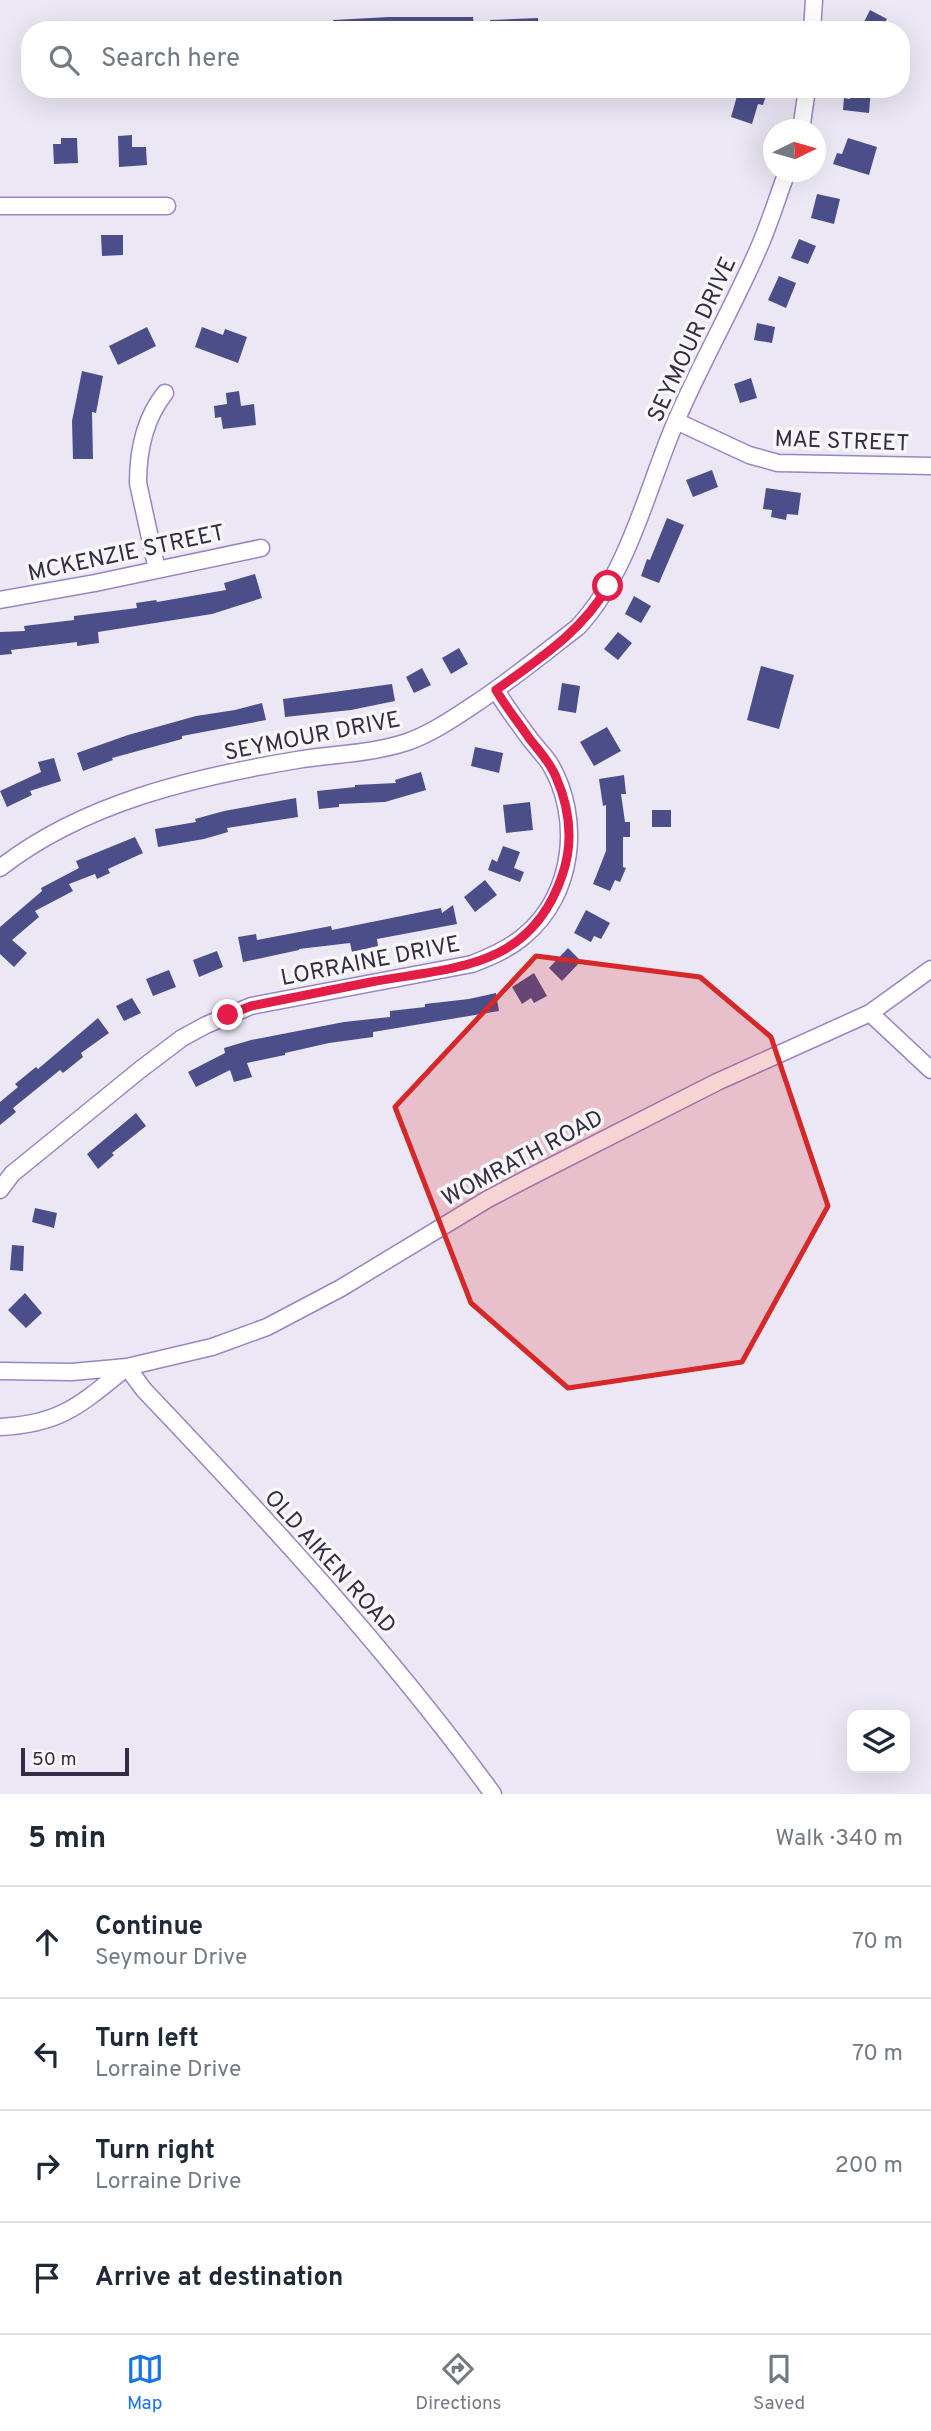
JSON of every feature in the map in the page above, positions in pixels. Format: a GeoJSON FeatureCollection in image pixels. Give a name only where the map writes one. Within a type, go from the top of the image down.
{"type":"FeatureCollection","features":[{"type":"Feature","properties":{"kind":"street"},"geometry":{"type":"LineString","coordinates":[[813,21],[814,0]]}},
{"type":"Feature","properties":{"kind":"street"},"geometry":{"type":"LineString","coordinates":[[803,119],[806,98]]}},
{"type":"Feature","properties":{"kind":"street","name":"SEYMOUR DRIVE"},"geometry":{"type":"LineString","coordinates":[[0,868],[46,836],[99,811],[199,780],[296,760],[370,751],[407,742],[443,725],[496,690],[578,627],[600,601],[644,509],[676,421],[758,250],[783,182]]}},
{"type":"Feature","properties":{"kind":"street"},"geometry":{"type":"LineString","coordinates":[[0,206],[167,206]]}},
{"type":"Feature","properties":{"kind":"street"},"geometry":{"type":"LineString","coordinates":[[157,570],[138,472],[150,415],[165,393]]}},
{"type":"Feature","properties":{"kind":"street","name":"MAE STREET"},"geometry":{"type":"LineString","coordinates":[[676,421],[748,455],[778,463],[931,466]]}},
{"type":"Feature","properties":{"kind":"street","name":"MCKENZIE STREET"},"geometry":{"type":"LineString","coordinates":[[0,600],[261,548]]}},
{"type":"Feature","properties":{"kind":"street","name":"LORRAINE DRIVE"},"geometry":{"type":"LineString","coordinates":[[0,1190],[12,1174],[110,1094],[182,1038],[206,1025],[251,1006],[472,964],[496,954],[526,935],[555,898],[565,868],[570,834],[569,820],[567,806],[551,765],[496,690]]}},
{"type":"Feature","properties":{"kind":"street","name":"WOMRATH ROAD"},"geometry":{"type":"LineString","coordinates":[[0,1371],[72,1372],[127,1367],[212,1347],[267,1327],[341,1288],[488,1199],[717,1082],[870,1013],[931,969]]}},
{"type":"Feature","properties":{"kind":"street"},"geometry":{"type":"LineString","coordinates":[[870,1013],[931,1070]]}},
{"type":"Feature","properties":{"kind":"street"},"geometry":{"type":"LineString","coordinates":[[0,1427],[30,1425],[60,1415],[78,1406],[127,1367]]}},
{"type":"Feature","properties":{"kind":"street","name":"OLD AIKEN ROAD"},"geometry":{"type":"LineString","coordinates":[[127,1367],[144,1390],[351,1616],[405,1679],[493,1794]]}},
{"type":"Feature","properties":{"kind":"highlighted area"},"geometry":{"type":"Polygon","coordinates":[[[536,956],[700,977],[771,1037],[828,1206],[742,1362],[568,1388],[471,1303],[395,1107],[536,956]]]}},
{"type":"Feature","properties":{"kind":"building"},"geometry":{"type":"Polygon","coordinates":[[[870,10],[887,19],[886,21],[864,21],[870,10]]]}},
{"type":"Feature","properties":{"kind":"building"},"geometry":{"type":"Polygon","coordinates":[[[473,17],[473,21],[333,21],[473,17]]]}},
{"type":"Feature","properties":{"kind":"building"},"geometry":{"type":"Polygon","coordinates":[[[538,18],[538,21],[490,21],[538,18]]]}},
{"type":"Feature","properties":{"kind":"building"},"geometry":{"type":"Polygon","coordinates":[[[736,98],[765,98],[763,105],[758,104],[752,124],[731,117],[736,98]]]}},
{"type":"Feature","properties":{"kind":"building"},"geometry":{"type":"Polygon","coordinates":[[[844,98],[870,98],[869,113],[843,110],[844,98]]]}},
{"type":"Feature","properties":{"kind":"building"},"geometry":{"type":"Polygon","coordinates":[[[132,135],[132,147],[146,147],[147,165],[119,167],[118,136],[132,135]]]}},
{"type":"Feature","properties":{"kind":"building"},"geometry":{"type":"Polygon","coordinates":[[[61,138],[77,138],[78,163],[54,164],[53,144],[61,144],[61,138]]]}},
{"type":"Feature","properties":{"kind":"building"},"geometry":{"type":"Polygon","coordinates":[[[848,138],[877,147],[869,175],[833,164],[837,153],[842,154],[848,138]]]}},
{"type":"Feature","properties":{"kind":"building"},"geometry":{"type":"Polygon","coordinates":[[[817,194],[840,199],[834,224],[811,218],[817,194]]]}},
{"type":"Feature","properties":{"kind":"building"},"geometry":{"type":"Polygon","coordinates":[[[101,235],[123,235],[123,255],[102,256],[101,235]]]}},
{"type":"Feature","properties":{"kind":"building"},"geometry":{"type":"Polygon","coordinates":[[[799,239],[816,246],[808,264],[791,258],[799,239]]]}},
{"type":"Feature","properties":{"kind":"building"},"geometry":{"type":"Polygon","coordinates":[[[779,276],[796,283],[786,308],[768,300],[779,276]]]}},
{"type":"Feature","properties":{"kind":"building"},"geometry":{"type":"Polygon","coordinates":[[[757,323],[775,327],[772,343],[754,340],[757,323]]]}},
{"type":"Feature","properties":{"kind":"building"},"geometry":{"type":"Polygon","coordinates":[[[147,327],[156,346],[118,365],[109,346],[147,327]]]}},
{"type":"Feature","properties":{"kind":"building"},"geometry":{"type":"Polygon","coordinates":[[[202,327],[223,335],[225,329],[247,337],[238,363],[195,347],[202,327]]]}},
{"type":"Feature","properties":{"kind":"building"},"geometry":{"type":"Polygon","coordinates":[[[82,371],[103,376],[96,413],[92,412],[93,459],[73,459],[72,421],[82,371]]]}},
{"type":"Feature","properties":{"kind":"building"},"geometry":{"type":"Polygon","coordinates":[[[751,378],[757,398],[740,403],[734,384],[751,378]]]}},
{"type":"Feature","properties":{"kind":"building"},"geometry":{"type":"Polygon","coordinates":[[[239,391],[241,406],[254,404],[256,425],[223,429],[221,417],[215,418],[214,406],[227,404],[226,393],[239,391]]]}},
{"type":"Feature","properties":{"kind":"building"},"geometry":{"type":"Polygon","coordinates":[[[712,470],[718,487],[693,497],[686,480],[712,470]]]}},
{"type":"Feature","properties":{"kind":"building"},"geometry":{"type":"Polygon","coordinates":[[[766,488],[801,493],[798,515],[787,514],[786,520],[771,517],[772,510],[763,509],[766,488]]]}},
{"type":"Feature","properties":{"kind":"building"},"geometry":{"type":"Polygon","coordinates":[[[667,518],[684,525],[659,583],[641,576],[667,518]]]}},
{"type":"Feature","properties":{"kind":"building"},"geometry":{"type":"Polygon","coordinates":[[[255,574],[262,598],[212,614],[98,632],[99,643],[77,646],[77,642],[11,650],[12,654],[0,655],[0,632],[25,631],[24,626],[137,608],[136,603],[226,590],[224,583],[255,574]]]}},
{"type":"Feature","properties":{"kind":"building"},"geometry":{"type":"Polygon","coordinates":[[[634,596],[651,606],[641,623],[625,614],[634,596]]]}},
{"type":"Feature","properties":{"kind":"building"},"geometry":{"type":"Polygon","coordinates":[[[618,632],[632,643],[618,660],[604,649],[618,632]]]}},
{"type":"Feature","properties":{"kind":"building"},"geometry":{"type":"Polygon","coordinates":[[[459,648],[468,664],[451,674],[442,658],[459,648]]]}},
{"type":"Feature","properties":{"kind":"building"},"geometry":{"type":"Polygon","coordinates":[[[761,666],[794,675],[779,729],[747,720],[761,666]]]}},
{"type":"Feature","properties":{"kind":"building"},"geometry":{"type":"Polygon","coordinates":[[[422,668],[431,685],[414,693],[406,677],[422,668]]]}},
{"type":"Feature","properties":{"kind":"building"},"geometry":{"type":"Polygon","coordinates":[[[562,683],[580,686],[576,713],[558,710],[562,683]]]}},
{"type":"Feature","properties":{"kind":"building"},"geometry":{"type":"Polygon","coordinates":[[[392,684],[395,701],[351,710],[285,717],[283,699],[392,684]]]}},
{"type":"Feature","properties":{"kind":"building"},"geometry":{"type":"Polygon","coordinates":[[[262,703],[266,720],[182,736],[182,739],[112,758],[113,760],[83,771],[77,753],[196,716],[262,703]]]}},
{"type":"Feature","properties":{"kind":"building"},"geometry":{"type":"Polygon","coordinates":[[[607,727],[621,751],[594,766],[580,742],[607,727]]]}},
{"type":"Feature","properties":{"kind":"building"},"geometry":{"type":"Polygon","coordinates":[[[475,747],[503,753],[499,773],[471,766],[475,747]]]}},
{"type":"Feature","properties":{"kind":"building"},"geometry":{"type":"Polygon","coordinates":[[[54,758],[61,781],[30,791],[32,795],[7,807],[0,791],[41,772],[38,762],[54,758]]]}},
{"type":"Feature","properties":{"kind":"building"},"geometry":{"type":"Polygon","coordinates":[[[421,772],[426,790],[385,802],[339,804],[339,807],[319,809],[317,791],[355,785],[396,783],[395,780],[421,772]]]}},
{"type":"Feature","properties":{"kind":"building"},"geometry":{"type":"Polygon","coordinates":[[[624,775],[626,794],[621,794],[625,822],[630,822],[630,837],[623,837],[623,867],[626,868],[620,882],[615,880],[610,891],[593,884],[606,851],[606,805],[603,806],[599,779],[624,775]]]}},
{"type":"Feature","properties":{"kind":"building"},"geometry":{"type":"Polygon","coordinates":[[[296,798],[298,817],[227,828],[228,832],[204,839],[158,847],[155,829],[196,822],[195,819],[224,811],[296,798]]]}},
{"type":"Feature","properties":{"kind":"building"},"geometry":{"type":"Polygon","coordinates":[[[530,802],[533,830],[506,833],[503,805],[530,802]]]}},
{"type":"Feature","properties":{"kind":"building"},"geometry":{"type":"Polygon","coordinates":[[[652,810],[671,810],[671,827],[652,827],[652,810]]]}},
{"type":"Feature","properties":{"kind":"building"},"geometry":{"type":"Polygon","coordinates":[[[135,837],[143,853],[108,869],[110,873],[97,879],[95,874],[69,884],[73,891],[35,911],[39,917],[12,940],[27,953],[14,967],[0,954],[0,927],[42,891],[41,888],[79,868],[76,861],[135,837]]]}},
{"type":"Feature","properties":{"kind":"building"},"geometry":{"type":"Polygon","coordinates":[[[503,846],[520,852],[514,868],[524,872],[520,882],[488,870],[492,859],[497,862],[503,846]]]}},
{"type":"Feature","properties":{"kind":"building"},"geometry":{"type":"Polygon","coordinates":[[[485,880],[497,895],[475,912],[464,897],[485,880]]]}},
{"type":"Feature","properties":{"kind":"building"},"geometry":{"type":"Polygon","coordinates":[[[453,905],[457,924],[377,939],[378,946],[352,952],[350,943],[299,949],[243,962],[238,937],[256,934],[257,940],[331,926],[332,930],[441,908],[442,913],[453,905]]]}},
{"type":"Feature","properties":{"kind":"building"},"geometry":{"type":"Polygon","coordinates":[[[586,910],[610,923],[601,939],[594,936],[591,942],[574,933],[586,910]]]}},
{"type":"Feature","properties":{"kind":"building"},"geometry":{"type":"Polygon","coordinates":[[[568,948],[581,961],[562,981],[549,968],[568,948]]]}},
{"type":"Feature","properties":{"kind":"building"},"geometry":{"type":"Polygon","coordinates":[[[217,951],[223,967],[199,977],[193,960],[217,951]]]}},
{"type":"Feature","properties":{"kind":"building"},"geometry":{"type":"Polygon","coordinates":[[[169,970],[176,987],[153,996],[146,979],[169,970]]]}},
{"type":"Feature","properties":{"kind":"building"},"geometry":{"type":"Polygon","coordinates":[[[534,973],[547,996],[534,1003],[531,998],[522,1004],[512,987],[534,973]]]}},
{"type":"Feature","properties":{"kind":"building"},"geometry":{"type":"Polygon","coordinates":[[[496,993],[499,1011],[373,1032],[373,1037],[329,1043],[247,1063],[252,1077],[234,1082],[230,1070],[196,1087],[188,1072],[225,1053],[224,1048],[251,1040],[344,1022],[390,1017],[390,1011],[496,993]]]}},
{"type":"Feature","properties":{"kind":"building"},"geometry":{"type":"Polygon","coordinates":[[[132,998],[141,1013],[124,1021],[116,1006],[132,998]]]}},
{"type":"Feature","properties":{"kind":"building"},"geometry":{"type":"Polygon","coordinates":[[[98,1018],[109,1033],[81,1053],[83,1057],[63,1073],[60,1070],[13,1108],[16,1112],[0,1125],[0,1102],[18,1087],[15,1084],[36,1067],[38,1069],[98,1018]]]}},
{"type":"Feature","properties":{"kind":"building"},"geometry":{"type":"Polygon","coordinates":[[[136,1113],[146,1126],[112,1153],[114,1155],[98,1169],[87,1154],[136,1113]]]}},
{"type":"Feature","properties":{"kind":"building"},"geometry":{"type":"Polygon","coordinates":[[[35,1208],[57,1213],[54,1228],[32,1222],[35,1208]]]}},
{"type":"Feature","properties":{"kind":"building"},"geometry":{"type":"Polygon","coordinates":[[[12,1245],[24,1246],[23,1271],[10,1270],[12,1245]]]}},
{"type":"Feature","properties":{"kind":"building"},"geometry":{"type":"Polygon","coordinates":[[[25,1293],[42,1313],[26,1328],[8,1310],[25,1293]]]}},
{"type":"Feature","properties":{"kind":"route"},"geometry":{"type":"LineString","coordinates":[[228,1015],[251,1006],[472,964],[513,945],[537,924],[555,898],[565,868],[570,834],[567,806],[551,765],[496,690],[578,627],[597,605],[608,586]]}}]}
